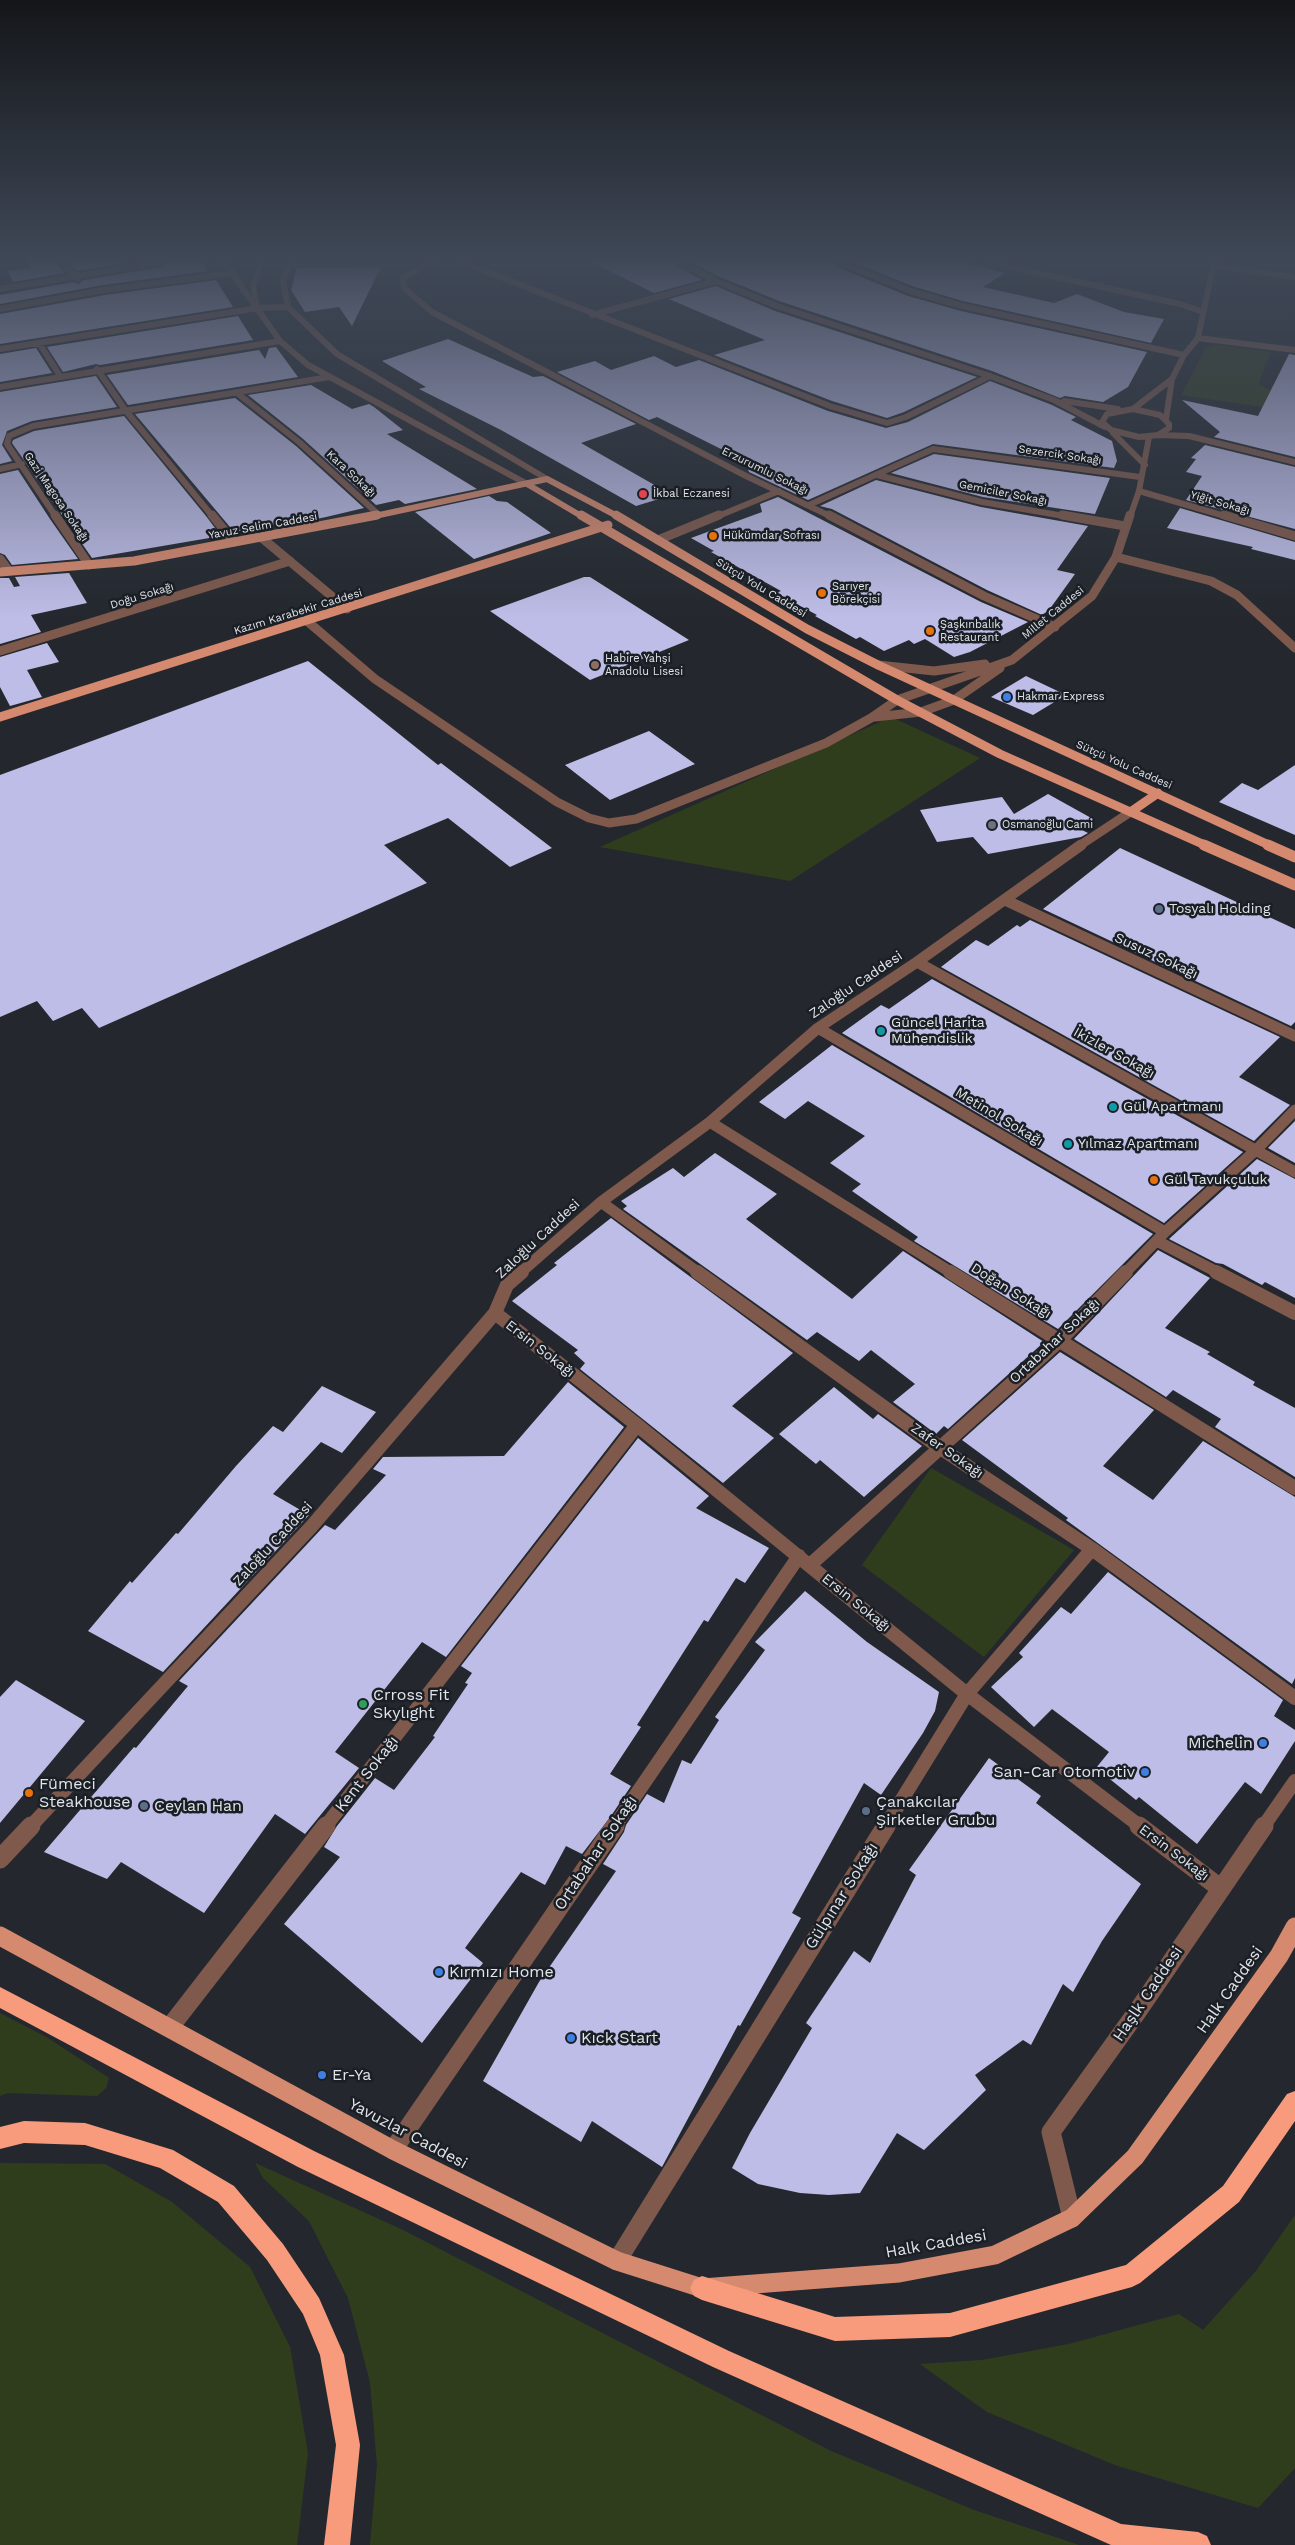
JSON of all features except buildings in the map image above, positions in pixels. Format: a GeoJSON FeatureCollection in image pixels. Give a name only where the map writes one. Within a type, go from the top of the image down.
{"type":"FeatureCollection","features":[{"type":"Feature","properties":{"kind":"highway"},"geometry":{"type":"LineString","coordinates":[[0,1997],[306,2159],[721,2359],[1120,2536],[1198,2545]]}},
{"type":"Feature","properties":{"kind":"highway"},"geometry":{"type":"LineString","coordinates":[[702,2288],[835,2329],[950,2325],[1132,2276],[1231,2194],[1295,2102]]}},
{"type":"Feature","properties":{"kind":"highway"},"geometry":{"type":"LineString","coordinates":[[0,2138],[24,2132],[85,2134],[165,2158],[226,2194],[275,2252],[311,2306],[332,2355],[348,2445],[337,2545]]}},
{"type":"Feature","properties":{"kind":"main road","name":"Yavuz Selim Caddesi"},"geometry":{"type":"LineString","coordinates":[[0,572],[134,560],[379,515],[527,484],[547,478]]}},
{"type":"Feature","properties":{"kind":"main road","name":"Sütçü Yolu Caddesi"},"geometry":{"type":"LineString","coordinates":[[547,478],[658,540],[807,629],[878,665],[1295,857]]}},
{"type":"Feature","properties":{"kind":"main road"},"geometry":{"type":"LineString","coordinates":[[527,484],[897,700],[1000,754],[1295,885]]}},
{"type":"Feature","properties":{"kind":"main road","name":"Kazım Karabekir Caddesi"},"geometry":{"type":"LineString","coordinates":[[0,717],[347,609],[623,520]]}},
{"type":"Feature","properties":{"kind":"main road"},"geometry":{"type":"LineString","coordinates":[[1132,811],[1158,793]]}},
{"type":"Feature","properties":{"kind":"main road","name":"Halk Caddesi"},"geometry":{"type":"LineString","coordinates":[[702,2288],[899,2274],[995,2255],[1072,2218],[1135,2157],[1279,1956],[1295,1927]]}},
{"type":"Feature","properties":{"kind":"main road","name":"Yavuzlar Caddesi"},"geometry":{"type":"LineString","coordinates":[[0,1936],[394,2150],[617,2261],[702,2288]]}},
{"type":"Feature","properties":{"kind":"street"},"geometry":{"type":"LineString","coordinates":[[0,387],[34,381]]}},
{"type":"Feature","properties":{"kind":"street"},"geometry":{"type":"LineString","coordinates":[[105,381],[126,411],[234,542]]}},
{"type":"Feature","properties":{"kind":"street","name":"Gazi Magosa Sokağı"},"geometry":{"type":"LineString","coordinates":[[90,565],[7,444],[9,436],[33,426],[307,381]]}},
{"type":"Feature","properties":{"kind":"street"},"geometry":{"type":"LineString","coordinates":[[336,381],[527,484]]}},
{"type":"Feature","properties":{"kind":"street","name":"Sütçü Yolu Caddesi"},"geometry":{"type":"LineString","coordinates":[[382,381],[547,478]]}},
{"type":"Feature","properties":{"kind":"street","name":"Erzurumlu Sokağı"},"geometry":{"type":"LineString","coordinates":[[565,381],[984,596],[1055,627]]}},
{"type":"Feature","properties":{"kind":"street"},"geometry":{"type":"LineString","coordinates":[[764,381],[830,406],[886,423],[906,416],[980,381]]}},
{"type":"Feature","properties":{"kind":"street"},"geometry":{"type":"LineString","coordinates":[[1003,381],[1054,400],[1108,428],[1129,436],[1189,436],[1295,462]]}},
{"type":"Feature","properties":{"kind":"street"},"geometry":{"type":"LineString","coordinates":[[1132,409],[1170,381]]}},
{"type":"Feature","properties":{"kind":"street"},"geometry":{"type":"LineString","coordinates":[[1158,435],[1169,428],[1172,381]]}},
{"type":"Feature","properties":{"kind":"street","name":"Kara Sokağı"},"geometry":{"type":"LineString","coordinates":[[237,393],[299,442],[379,515]]}},
{"type":"Feature","properties":{"kind":"street"},"geometry":{"type":"LineString","coordinates":[[1054,400],[1123,410]]}},
{"type":"Feature","properties":{"kind":"street"},"geometry":{"type":"LineString","coordinates":[[1144,465],[1108,428],[1102,418],[1114,411],[1132,409],[1152,412],[1189,436]]}},
{"type":"Feature","properties":{"kind":"street","name":"Millet Caddesi"},"geometry":{"type":"LineString","coordinates":[[307,621],[375,679],[557,802],[589,818],[609,823],[636,820],[826,743],[871,718],[897,700],[1012,660],[1092,596],[1116,557],[1125,526],[1139,491],[1140,477],[1149,437]]}},
{"type":"Feature","properties":{"kind":"street","name":"Sezercik Sokağı"},"geometry":{"type":"LineString","coordinates":[[809,505],[877,475],[916,455],[933,449],[1140,477]]}},
{"type":"Feature","properties":{"kind":"street"},"geometry":{"type":"LineString","coordinates":[[0,469],[22,464]]}},
{"type":"Feature","properties":{"kind":"street","name":"Gemiciler Sokağı"},"geometry":{"type":"LineString","coordinates":[[877,475],[982,502],[1125,526]]}},
{"type":"Feature","properties":{"kind":"street"},"geometry":{"type":"LineString","coordinates":[[658,540],[779,491]]}},
{"type":"Feature","properties":{"kind":"street","name":"Yiğit Sokağı"},"geometry":{"type":"LineString","coordinates":[[1139,491],[1295,536]]}},
{"type":"Feature","properties":{"kind":"street"},"geometry":{"type":"LineString","coordinates":[[262,538],[347,609]]}},
{"type":"Feature","properties":{"kind":"street"},"geometry":{"type":"LineString","coordinates":[[1116,557],[1211,581],[1236,595],[1295,648]]}},
{"type":"Feature","properties":{"kind":"street"},"geometry":{"type":"LineString","coordinates":[[0,559],[9,571]]}},
{"type":"Feature","properties":{"kind":"street","name":"Doğu Sokağı"},"geometry":{"type":"LineString","coordinates":[[0,651],[290,561]]}},
{"type":"Feature","properties":{"kind":"street"},"geometry":{"type":"LineString","coordinates":[[878,665],[934,671],[1012,660]]}},
{"type":"Feature","properties":{"kind":"street"},"geometry":{"type":"LineString","coordinates":[[871,718],[921,712],[954,700],[1012,660]]}},
{"type":"Feature","properties":{"kind":"street","name":"Zaloğlu Caddesi"},"geometry":{"type":"LineString","coordinates":[[0,1859],[311,1527],[495,1313],[507,1285],[601,1202],[710,1122],[818,1028],[918,962],[961,929],[1132,811]]}},
{"type":"Feature","properties":{"kind":"street","name":"Susuz Sokağı"},"geometry":{"type":"LineString","coordinates":[[1005,900],[1295,1036]]}},
{"type":"Feature","properties":{"kind":"street","name":"İkizler Sokağı"},"geometry":{"type":"LineString","coordinates":[[918,962],[1295,1172]]}},
{"type":"Feature","properties":{"kind":"street","name":"Metinol Sokağı"},"geometry":{"type":"LineString","coordinates":[[818,1028],[1161,1237],[1295,1313]]}},
{"type":"Feature","properties":{"kind":"street","name":"Ortabahar Sokağı"},"geometry":{"type":"LineString","coordinates":[[394,2150],[805,1561],[939,1447],[1060,1340],[1161,1237],[1295,1110]]}},
{"type":"Feature","properties":{"kind":"street","name":"Doğan Sokağı"},"geometry":{"type":"LineString","coordinates":[[710,1122],[1295,1488]]}},
{"type":"Feature","properties":{"kind":"street","name":"Zafer Sokağı"},"geometry":{"type":"LineString","coordinates":[[601,1202],[939,1447],[1092,1549],[1295,1698]]}},
{"type":"Feature","properties":{"kind":"street","name":"Ersin Sokağı"},"geometry":{"type":"LineString","coordinates":[[495,1313],[638,1425],[967,1694],[1220,1888]]}},
{"type":"Feature","properties":{"kind":"street","name":"Kent Sokağı"},"geometry":{"type":"LineString","coordinates":[[170,2027],[638,1425]]}},
{"type":"Feature","properties":{"kind":"street","name":"Gülpınar Sokağı"},"geometry":{"type":"LineString","coordinates":[[617,2261],[967,1694],[1092,1549]]}},
{"type":"Feature","properties":{"kind":"street","name":"Haşlk Caddesi"},"geometry":{"type":"LineString","coordinates":[[1072,2218],[1051,2132],[1137,2012],[1220,1888],[1295,1782]]}},
{"type":"Feature","properties":{"kind":"green space"},"geometry":{"type":"Polygon","coordinates":[[[1189,381],[1259,381],[1258,384],[1291,401],[1295,412],[1181,395],[1189,381]]]}},
{"type":"Feature","properties":{"kind":"green space"},"geometry":{"type":"Polygon","coordinates":[[[891,717],[980,758],[790,881],[600,847],[891,717]]]}},
{"type":"Feature","properties":{"kind":"green space"},"geometry":{"type":"Polygon","coordinates":[[[931,1468],[1074,1550],[984,1657],[862,1565],[931,1468]]]}},
{"type":"Feature","properties":{"kind":"green space"},"geometry":{"type":"Polygon","coordinates":[[[0,2013],[48,2038],[109,2078],[106,2088],[97,2096],[8,2093],[0,2096],[0,2013]]]}},
{"type":"Feature","properties":{"kind":"green space"},"geometry":{"type":"Polygon","coordinates":[[[0,2163],[105,2164],[172,2202],[250,2267],[290,2347],[308,2453],[297,2545],[0,2545],[0,2163]]]}},
{"type":"Feature","properties":{"kind":"green space"},"geometry":{"type":"Polygon","coordinates":[[[255,2163],[401,2229],[831,2451],[974,2510],[1079,2545],[370,2545],[377,2465],[370,2382],[348,2298],[309,2221],[263,2178],[255,2163]]]}},
{"type":"Feature","properties":{"kind":"green space"},"geometry":{"type":"Polygon","coordinates":[[[1295,2215],[1295,2468],[1258,2508],[1115,2465],[987,2412],[920,2364],[982,2360],[1069,2344],[1179,2314],[1203,2330],[1256,2271],[1295,2215]]]}},
{"type":"Feature","properties":{"kind":"place","name":"İkbal Eczanesi"},"geometry":{"type":"Point","coordinates":[643,494]}},
{"type":"Feature","properties":{"kind":"place","name":"Hükümdar Sofrası"},"geometry":{"type":"Point","coordinates":[713,536]}},
{"type":"Feature","properties":{"kind":"place","name":"Sarıyer Börekçisi"},"geometry":{"type":"Point","coordinates":[822,593]}},
{"type":"Feature","properties":{"kind":"place","name":"Şaşkınbalık Restaurant"},"geometry":{"type":"Point","coordinates":[930,631]}},
{"type":"Feature","properties":{"kind":"place","name":"Habire Yahşi Anadolu Lisesi"},"geometry":{"type":"Point","coordinates":[595,665]}},
{"type":"Feature","properties":{"kind":"place","name":"Hakmar Express"},"geometry":{"type":"Point","coordinates":[1007,697]}},
{"type":"Feature","properties":{"kind":"place","name":"Osmanoğlu Cami"},"geometry":{"type":"Point","coordinates":[992,825]}},
{"type":"Feature","properties":{"kind":"place","name":"Tosyalı Holding"},"geometry":{"type":"Point","coordinates":[1159,909]}},
{"type":"Feature","properties":{"kind":"place","name":"Güncel Harita Mühendislik"},"geometry":{"type":"Point","coordinates":[881,1031]}},
{"type":"Feature","properties":{"kind":"place","name":"Gül Apartmanı"},"geometry":{"type":"Point","coordinates":[1113,1107]}},
{"type":"Feature","properties":{"kind":"place","name":"Yılmaz Apartmanı"},"geometry":{"type":"Point","coordinates":[1068,1144]}},
{"type":"Feature","properties":{"kind":"place","name":"Gül Tavukçuluk"},"geometry":{"type":"Point","coordinates":[1154,1180]}},
{"type":"Feature","properties":{"kind":"place","name":"Crross Fit Skylıght"},"geometry":{"type":"Point","coordinates":[363,1704]}},
{"type":"Feature","properties":{"kind":"place","name":"Michelin"},"geometry":{"type":"Point","coordinates":[1263,1743]}},
{"type":"Feature","properties":{"kind":"place","name":"San-Car Otomotiv"},"geometry":{"type":"Point","coordinates":[1145,1772]}},
{"type":"Feature","properties":{"kind":"place","name":"Fümeci Steakhouse"},"geometry":{"type":"Point","coordinates":[29,1793]}},
{"type":"Feature","properties":{"kind":"place","name":"Ceylan Han"},"geometry":{"type":"Point","coordinates":[144,1806]}},
{"type":"Feature","properties":{"kind":"place","name":"Çanakcılar Şirketler Grubu"},"geometry":{"type":"Point","coordinates":[866,1811]}},
{"type":"Feature","properties":{"kind":"place","name":"Kırmızı Home"},"geometry":{"type":"Point","coordinates":[439,1972]}},
{"type":"Feature","properties":{"kind":"place","name":"Kıck Start"},"geometry":{"type":"Point","coordinates":[571,2038]}},
{"type":"Feature","properties":{"kind":"place","name":"Er-Ya"},"geometry":{"type":"Point","coordinates":[322,2075]}}]}
